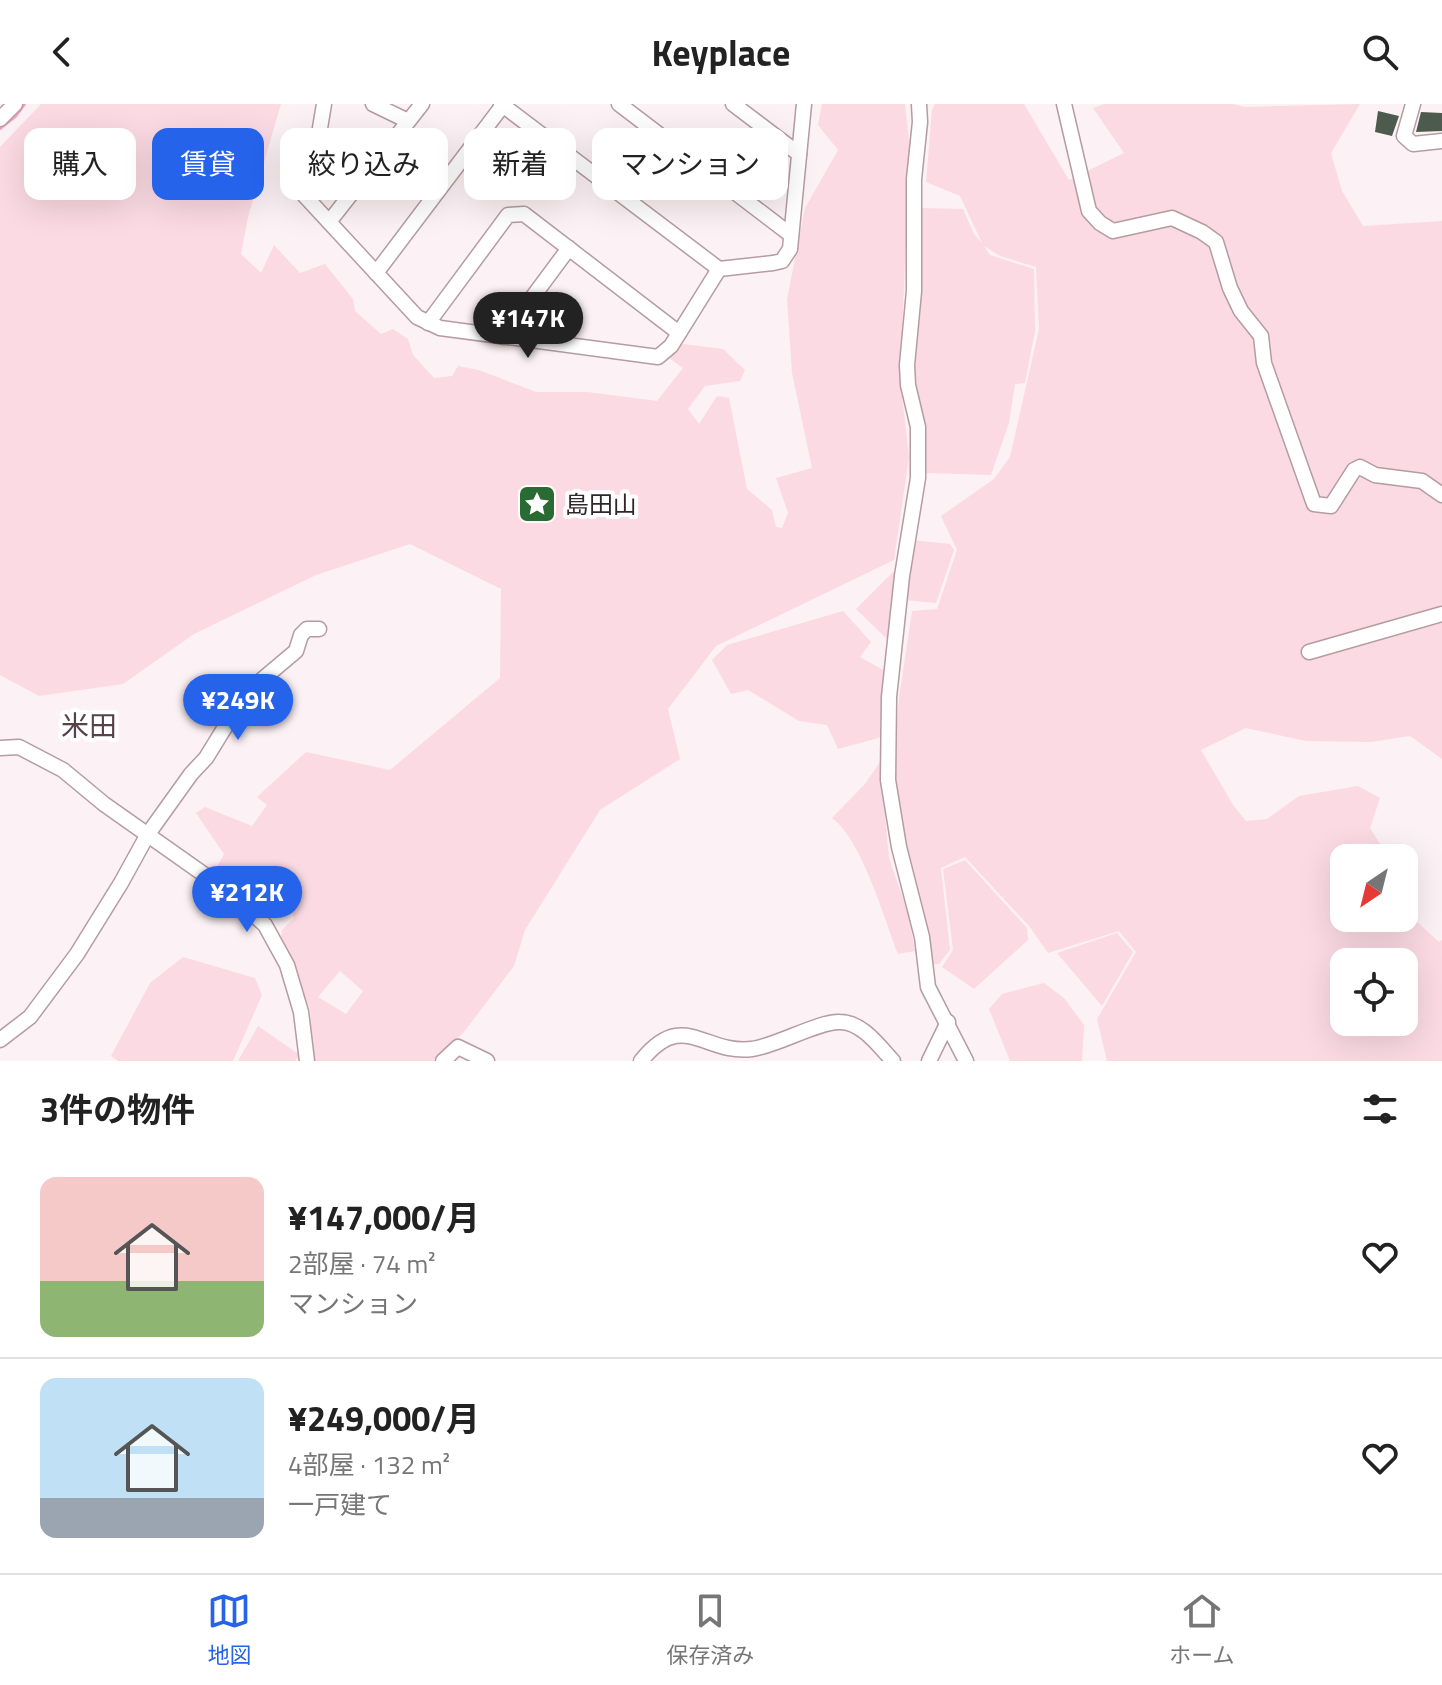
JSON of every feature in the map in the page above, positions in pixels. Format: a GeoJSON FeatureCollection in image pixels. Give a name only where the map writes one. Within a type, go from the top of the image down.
{"type":"FeatureCollection","features":[{"type":"Feature","properties":{"kind":"street"},"geometry":{"type":"LineString","coordinates":[[0,119],[15,104]]}},
{"type":"Feature","properties":{"kind":"street"},"geometry":{"type":"LineString","coordinates":[[324,104],[317,146],[302,186],[304,195],[417,317],[428,323],[440,328],[658,357],[666,352],[719,269]]}},
{"type":"Feature","properties":{"kind":"street"},"geometry":{"type":"LineString","coordinates":[[373,104],[408,121]]}},
{"type":"Feature","properties":{"kind":"street"},"geometry":{"type":"LineString","coordinates":[[329,222],[422,104]]}},
{"type":"Feature","properties":{"kind":"street"},"geometry":{"type":"LineString","coordinates":[[619,104],[791,235]]}},
{"type":"Feature","properties":{"kind":"street"},"geometry":{"type":"LineString","coordinates":[[733,104],[799,154]]}},
{"type":"Feature","properties":{"kind":"street"},"geometry":{"type":"LineString","coordinates":[[376,273],[502,105],[719,269],[782,261],[790,249],[804,104]]}},
{"type":"Feature","properties":{"kind":"street"},"geometry":{"type":"LineString","coordinates":[[919,104],[914,179],[914,291],[907,365],[908,385],[918,427],[918,478],[902,576],[889,697],[888,780],[899,847],[922,937],[928,987],[966,1061]]}},
{"type":"Feature","properties":{"kind":"street"},"geometry":{"type":"LineString","coordinates":[[1064,104],[1089,211],[1100,223],[1113,231],[1172,218],[1216,242],[1230,288],[1241,311],[1261,336],[1264,363],[1314,504],[1331,506],[1354,470],[1360,467],[1375,475],[1422,481],[1442,495]]}},
{"type":"Feature","properties":{"kind":"street"},"geometry":{"type":"LineString","coordinates":[[1413,104],[1404,136],[1413,144],[1442,141]]}},
{"type":"Feature","properties":{"kind":"street"},"geometry":{"type":"LineString","coordinates":[[428,323],[508,215],[524,214],[679,333]]}},
{"type":"Feature","properties":{"kind":"street"},"geometry":{"type":"LineString","coordinates":[[503,337],[569,248]]}},
{"type":"Feature","properties":{"kind":"street"},"geometry":{"type":"LineString","coordinates":[[1309,652],[1442,614]]}},
{"type":"Feature","properties":{"kind":"street"},"geometry":{"type":"LineString","coordinates":[[0,1040],[30,1017],[77,954],[148,834],[206,758],[246,693],[296,651],[301,635],[307,629],[319,629]]}},
{"type":"Feature","properties":{"kind":"street"},"geometry":{"type":"LineString","coordinates":[[0,748],[19,747],[63,770],[104,804],[226,890],[265,925],[291,977],[301,1012],[307,1061]]}},
{"type":"Feature","properties":{"kind":"street"},"geometry":{"type":"LineString","coordinates":[[641,1061],[655,1043],[672,1036],[692,1035],[731,1050],[754,1049],[839,1022],[858,1027],[893,1061]]}},
{"type":"Feature","properties":{"kind":"street"},"geometry":{"type":"LineString","coordinates":[[929,1061],[948,1022]]}},
{"type":"Feature","properties":{"kind":"street"},"geometry":{"type":"LineString","coordinates":[[443,1061],[458,1047],[487,1061]]}},
{"type":"Feature","properties":{"kind":"shaded area"},"geometry":{"type":"Polygon","coordinates":[[[41,104],[281,104],[264,162],[264,128],[152,128],[152,200],[253,200],[241,254],[261,273],[274,245],[300,273],[325,264],[353,299],[355,311],[381,334],[393,329],[408,339],[413,355],[434,378],[452,376],[458,366],[479,370],[536,392],[588,392],[657,401],[683,368],[669,358],[683,344],[723,349],[745,370],[740,381],[705,386],[688,409],[699,424],[717,396],[729,398],[747,489],[772,510],[776,527],[782,528],[788,513],[776,478],[812,468],[792,373],[787,299],[805,208],[838,150],[818,125],[822,104],[905,104],[910,149],[900,378],[909,457],[894,560],[716,646],[668,709],[680,759],[600,810],[525,930],[514,966],[464,1032],[433,1061],[313,1061],[310,1009],[281,938],[282,930],[294,918],[287,898],[257,902],[217,867],[224,854],[196,813],[205,807],[252,826],[267,805],[257,797],[306,752],[390,770],[500,678],[501,589],[410,544],[316,575],[194,634],[123,684],[39,696],[0,675],[0,147],[41,104]],[[340,971],[318,997],[346,1014],[363,991],[340,971]]]}},
{"type":"Feature","properties":{"kind":"shaded area"},"geometry":{"type":"Polygon","coordinates":[[[935,104],[1024,104],[1069,180],[1124,153],[1093,108],[1104,104],[1232,104],[1245,107],[1360,104],[1331,153],[1342,191],[1363,226],[1442,221],[1442,759],[1410,736],[1371,742],[1306,741],[1246,728],[1201,750],[1233,805],[1246,821],[1267,819],[1299,796],[1358,786],[1380,798],[1370,828],[1380,844],[1330,844],[1330,932],[1418,932],[1418,923],[1439,942],[1442,940],[1442,1061],[1107,1061],[1097,1019],[1136,952],[1119,931],[1048,953],[1029,926],[965,857],[941,868],[950,950],[939,964],[928,965],[892,781],[899,698],[912,611],[937,609],[957,550],[941,516],[994,479],[1010,457],[1039,329],[1036,267],[1000,256],[984,246],[990,255],[1034,269],[1035,331],[1025,383],[1015,384],[1009,423],[991,475],[925,473],[926,430],[915,377],[921,208],[963,209],[974,234],[982,243],[960,196],[926,182],[935,104]]]}},
{"type":"Feature","properties":{"kind":"shaded area"},"geometry":{"type":"Polygon","coordinates":[[[912,540],[950,544],[954,550],[936,603],[905,600],[912,540]]]}},
{"type":"Feature","properties":{"kind":"shaded area"},"geometry":{"type":"Polygon","coordinates":[[[896,569],[890,639],[887,639],[856,609],[896,569]]]}},
{"type":"Feature","properties":{"kind":"shaded area"},"geometry":{"type":"Polygon","coordinates":[[[843,611],[871,642],[860,657],[885,671],[882,737],[838,749],[827,725],[799,721],[748,690],[731,694],[712,660],[727,645],[843,611]]]}},
{"type":"Feature","properties":{"kind":"shaded area"},"geometry":{"type":"Polygon","coordinates":[[[880,762],[889,858],[908,913],[915,951],[898,954],[862,861],[853,843],[832,818],[865,784],[880,762]]]}},
{"type":"Feature","properties":{"kind":"shaded area"},"geometry":{"type":"Polygon","coordinates":[[[965,860],[1027,928],[1028,940],[974,989],[942,967],[953,950],[943,869],[965,860]]]}},
{"type":"Feature","properties":{"kind":"shaded area"},"geometry":{"type":"Polygon","coordinates":[[[1117,933],[1133,952],[1102,1006],[1057,953],[1117,933]]]}},
{"type":"Feature","properties":{"kind":"shaded area"},"geometry":{"type":"Polygon","coordinates":[[[183,957],[255,978],[262,995],[233,1061],[118,1061],[111,1056],[150,983],[183,957]]]}},
{"type":"Feature","properties":{"kind":"shaded area"},"geometry":{"type":"Polygon","coordinates":[[[1044,983],[1064,998],[1084,1025],[1082,1061],[1010,1061],[989,1009],[1002,994],[1044,983]]]}},
{"type":"Feature","properties":{"kind":"shaded area"},"geometry":{"type":"Polygon","coordinates":[[[258,1026],[300,1055],[295,1061],[238,1061],[258,1026]]]}},
{"type":"Feature","properties":{"kind":"building"},"geometry":{"type":"Polygon","coordinates":[[[1378,111],[1399,116],[1392,136],[1375,132],[1378,111]]]}},
{"type":"Feature","properties":{"kind":"building"},"geometry":{"type":"Polygon","coordinates":[[[1421,112],[1442,113],[1442,131],[1416,132],[1421,112]]]}},
{"type":"Feature","properties":{"kind":"waterway"},"geometry":{"type":"LineString","coordinates":[[0,128],[24,104]]}},
{"type":"Feature","properties":{"kind":"place","name":"島田山"},"geometry":{"type":"Point","coordinates":[537,504]}},
{"type":"Feature","properties":{"kind":"district","name":"米田"},"geometry":{"type":"Point","coordinates":[89,725]}}]}
